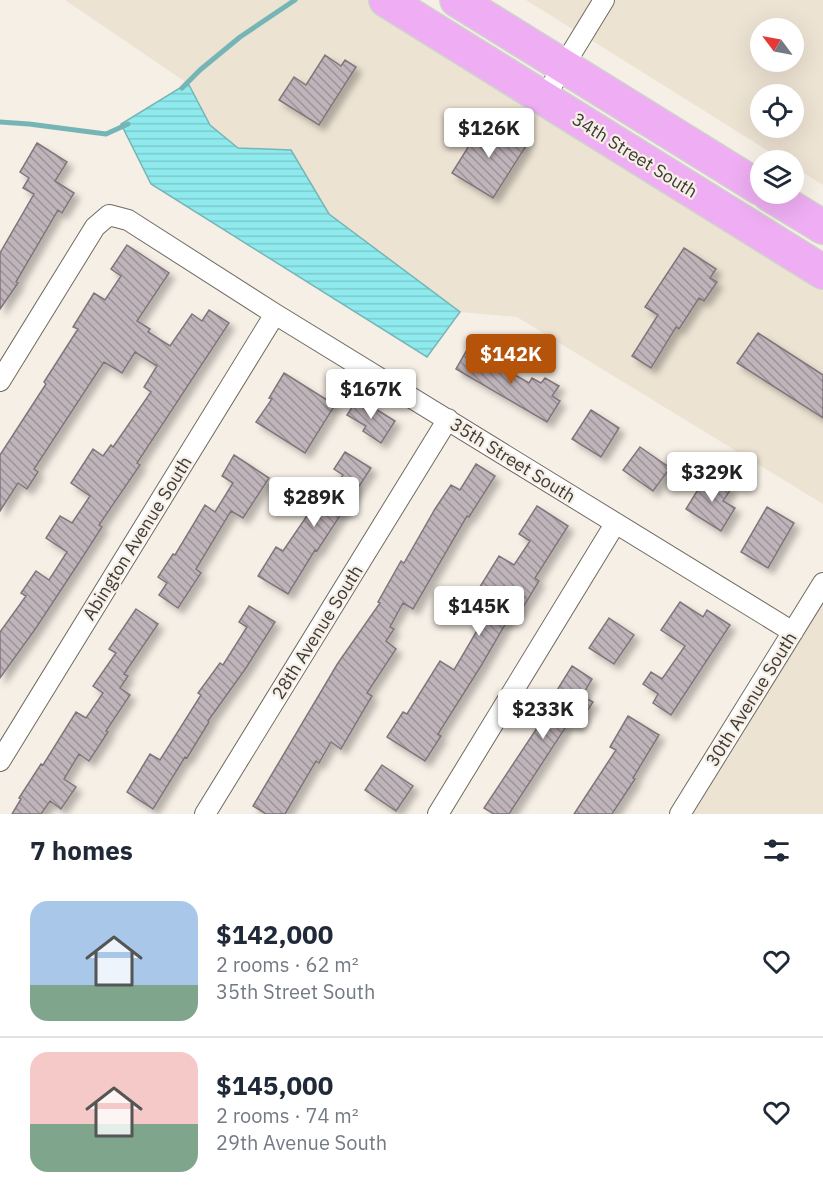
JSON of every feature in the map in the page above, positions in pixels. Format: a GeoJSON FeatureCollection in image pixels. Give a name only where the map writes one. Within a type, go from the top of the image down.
{"type":"FeatureCollection","features":[{"type":"Feature","properties":{"kind":"highway","name":"34th Street South"},"geometry":{"type":"LineString","coordinates":[[386,0],[823,272]]}},
{"type":"Feature","properties":{"kind":"highway","name":"34th Street South"},"geometry":{"type":"LineString","coordinates":[[457,0],[750,182]]}},
{"type":"Feature","properties":{"kind":"highway"},"geometry":{"type":"LineString","coordinates":[[785,204],[823,227]]}},
{"type":"Feature","properties":{"kind":"street"},"geometry":{"type":"LineString","coordinates":[[544,98],[604,0]]}},
{"type":"Feature","properties":{"kind":"street","name":"35th Street South"},"geometry":{"type":"LineString","coordinates":[[0,381],[95,227],[109,215],[128,220],[275,314],[793,632]]}},
{"type":"Feature","properties":{"kind":"street","name":"Abington Avenue South"},"geometry":{"type":"LineString","coordinates":[[0,761],[275,314]]}},
{"type":"Feature","properties":{"kind":"street","name":"28th Avenue South"},"geometry":{"type":"LineString","coordinates":[[205,814],[448,419]]}},
{"type":"Feature","properties":{"kind":"street"},"geometry":{"type":"LineString","coordinates":[[438,814],[615,524]]}},
{"type":"Feature","properties":{"kind":"street","name":"30th Avenue South"},"geometry":{"type":"LineString","coordinates":[[680,814],[823,583]]}},
{"type":"Feature","properties":{"kind":"shaded area"},"geometry":{"type":"Polygon","coordinates":[[[65,0],[367,0],[823,291],[823,504],[517,317],[460,312],[329,214],[291,150],[238,148],[210,125],[187,83],[65,0]]]}},
{"type":"Feature","properties":{"kind":"shaded area"},"geometry":{"type":"Polygon","coordinates":[[[526,0],[593,0],[574,30],[526,0]]]}},
{"type":"Feature","properties":{"kind":"shaded area"},"geometry":{"type":"Polygon","coordinates":[[[615,0],[823,0],[823,185],[804,173],[804,150],[767,150],[591,40],[615,0]]]}},
{"type":"Feature","properties":{"kind":"shaded area"},"geometry":{"type":"Polygon","coordinates":[[[823,602],[823,814],[691,814],[797,644],[823,602]]]}},
{"type":"Feature","properties":{"kind":"water"},"geometry":{"type":"Polygon","coordinates":[[[188,83],[210,125],[238,148],[291,150],[329,214],[460,312],[427,357],[151,184],[121,124],[188,83]]]}},
{"type":"Feature","properties":{"kind":"building"},"geometry":{"type":"Polygon","coordinates":[[[325,55],[341,66],[345,60],[356,67],[319,125],[279,100],[294,77],[306,85],[325,55]]]}},
{"type":"Feature","properties":{"kind":"building"},"geometry":{"type":"Polygon","coordinates":[[[485,120],[526,146],[493,198],[452,173],[485,120]]]}},
{"type":"Feature","properties":{"kind":"building"},"geometry":{"type":"Polygon","coordinates":[[[37,143],[67,162],[55,181],[74,193],[62,213],[58,210],[16,282],[18,283],[0,309],[0,253],[34,194],[23,188],[29,178],[20,172],[37,143]]]}},
{"type":"Feature","properties":{"kind":"building"},"geometry":{"type":"Polygon","coordinates":[[[127,245],[169,273],[137,321],[150,329],[148,332],[170,346],[192,314],[202,321],[209,310],[229,323],[137,463],[140,465],[99,525],[102,527],[84,555],[0,678],[0,632],[26,596],[21,593],[36,571],[49,580],[67,552],[46,538],[60,516],[72,523],[90,496],[71,483],[93,449],[103,456],[111,445],[113,447],[151,392],[144,387],[157,366],[135,352],[122,373],[104,362],[34,469],[38,472],[27,489],[18,483],[0,511],[0,455],[78,329],[73,327],[94,293],[105,300],[121,276],[111,269],[127,245]]]}},
{"type":"Feature","properties":{"kind":"building"},"geometry":{"type":"Polygon","coordinates":[[[684,248],[716,269],[710,278],[717,282],[704,301],[699,298],[679,329],[676,327],[651,368],[632,356],[658,315],[645,307],[684,248]]]}},
{"type":"Feature","properties":{"kind":"building"},"geometry":{"type":"Polygon","coordinates":[[[758,333],[823,375],[823,418],[737,363],[758,333]]]}},
{"type":"Feature","properties":{"kind":"building"},"geometry":{"type":"Polygon","coordinates":[[[468,348],[529,383],[532,378],[541,383],[545,378],[559,386],[552,396],[560,401],[547,422],[456,369],[468,348]]]}},
{"type":"Feature","properties":{"kind":"building"},"geometry":{"type":"Polygon","coordinates":[[[284,373],[335,405],[305,453],[256,422],[272,399],[269,398],[284,373]]]}},
{"type":"Feature","properties":{"kind":"building"},"geometry":{"type":"Polygon","coordinates":[[[358,398],[395,421],[381,443],[363,431],[366,426],[347,415],[358,398]]]}},
{"type":"Feature","properties":{"kind":"building"},"geometry":{"type":"Polygon","coordinates":[[[591,410],[619,428],[601,457],[572,439],[591,410]]]}},
{"type":"Feature","properties":{"kind":"building"},"geometry":{"type":"Polygon","coordinates":[[[640,447],[670,468],[653,491],[623,470],[640,447]]]}},
{"type":"Feature","properties":{"kind":"building"},"geometry":{"type":"Polygon","coordinates":[[[345,452],[371,468],[288,594],[258,576],[276,547],[283,551],[315,504],[321,508],[343,475],[334,469],[345,452]]]}},
{"type":"Feature","properties":{"kind":"building"},"geometry":{"type":"Polygon","coordinates":[[[234,455],[269,478],[243,518],[231,511],[196,569],[201,573],[178,608],[159,595],[167,583],[158,577],[173,554],[175,555],[205,505],[215,512],[233,483],[222,476],[234,455]]]}},
{"type":"Feature","properties":{"kind":"building"},"geometry":{"type":"Polygon","coordinates":[[[476,464],[495,476],[469,517],[467,516],[413,609],[403,603],[390,627],[394,629],[386,641],[396,649],[367,693],[372,696],[341,749],[331,742],[319,763],[316,761],[285,814],[266,814],[253,806],[338,663],[380,603],[378,602],[401,561],[404,563],[451,485],[460,490],[476,464]]]}},
{"type":"Feature","properties":{"kind":"building"},"geometry":{"type":"Polygon","coordinates":[[[707,475],[731,489],[723,501],[735,508],[721,531],[686,509],[707,475]]]}},
{"type":"Feature","properties":{"kind":"building"},"geometry":{"type":"Polygon","coordinates":[[[537,506],[568,526],[535,578],[539,581],[519,614],[513,611],[438,734],[441,736],[425,761],[387,737],[403,712],[407,714],[440,661],[454,670],[495,600],[478,590],[499,556],[514,565],[530,541],[519,534],[537,506]]]}},
{"type":"Feature","properties":{"kind":"building"},"geometry":{"type":"Polygon","coordinates":[[[767,507],[794,523],[768,568],[741,552],[767,507]]]}},
{"type":"Feature","properties":{"kind":"building"},"geometry":{"type":"Polygon","coordinates":[[[680,602],[703,617],[707,610],[730,625],[671,715],[653,703],[658,694],[643,684],[651,672],[662,679],[685,646],[661,630],[680,602]]]}},
{"type":"Feature","properties":{"kind":"building"},"geometry":{"type":"Polygon","coordinates":[[[249,606],[275,622],[208,721],[187,758],[185,757],[153,809],[127,792],[150,754],[160,760],[201,695],[198,693],[220,663],[223,665],[247,627],[239,622],[249,606]]]}},
{"type":"Feature","properties":{"kind":"building"},"geometry":{"type":"Polygon","coordinates":[[[136,609],[158,624],[124,674],[128,676],[120,688],[130,695],[106,731],[108,732],[89,761],[79,754],[64,779],[76,787],[61,809],[50,801],[41,814],[12,814],[21,799],[19,798],[76,712],[86,718],[103,693],[93,686],[116,653],[109,649],[136,609]]]}},
{"type":"Feature","properties":{"kind":"building"},"geometry":{"type":"Polygon","coordinates":[[[609,618],[634,635],[614,664],[589,648],[609,618]]]}},
{"type":"Feature","properties":{"kind":"building"},"geometry":{"type":"Polygon","coordinates":[[[572,666],[592,679],[582,696],[593,702],[577,727],[569,722],[509,814],[494,814],[484,808],[549,710],[546,708],[572,666]]]}},
{"type":"Feature","properties":{"kind":"building"},"geometry":{"type":"Polygon","coordinates":[[[628,716],[659,735],[633,778],[635,779],[612,814],[574,814],[616,750],[610,747],[628,716]]]}},
{"type":"Feature","properties":{"kind":"building"},"geometry":{"type":"Polygon","coordinates":[[[382,765],[413,786],[396,811],[365,790],[382,765]]]}},
{"type":"Feature","properties":{"kind":"waterway"},"geometry":{"type":"LineString","coordinates":[[182,88],[240,37],[295,0]]}},
{"type":"Feature","properties":{"kind":"waterway"},"geometry":{"type":"LineString","coordinates":[[0,122],[106,134],[128,124]]}}]}
